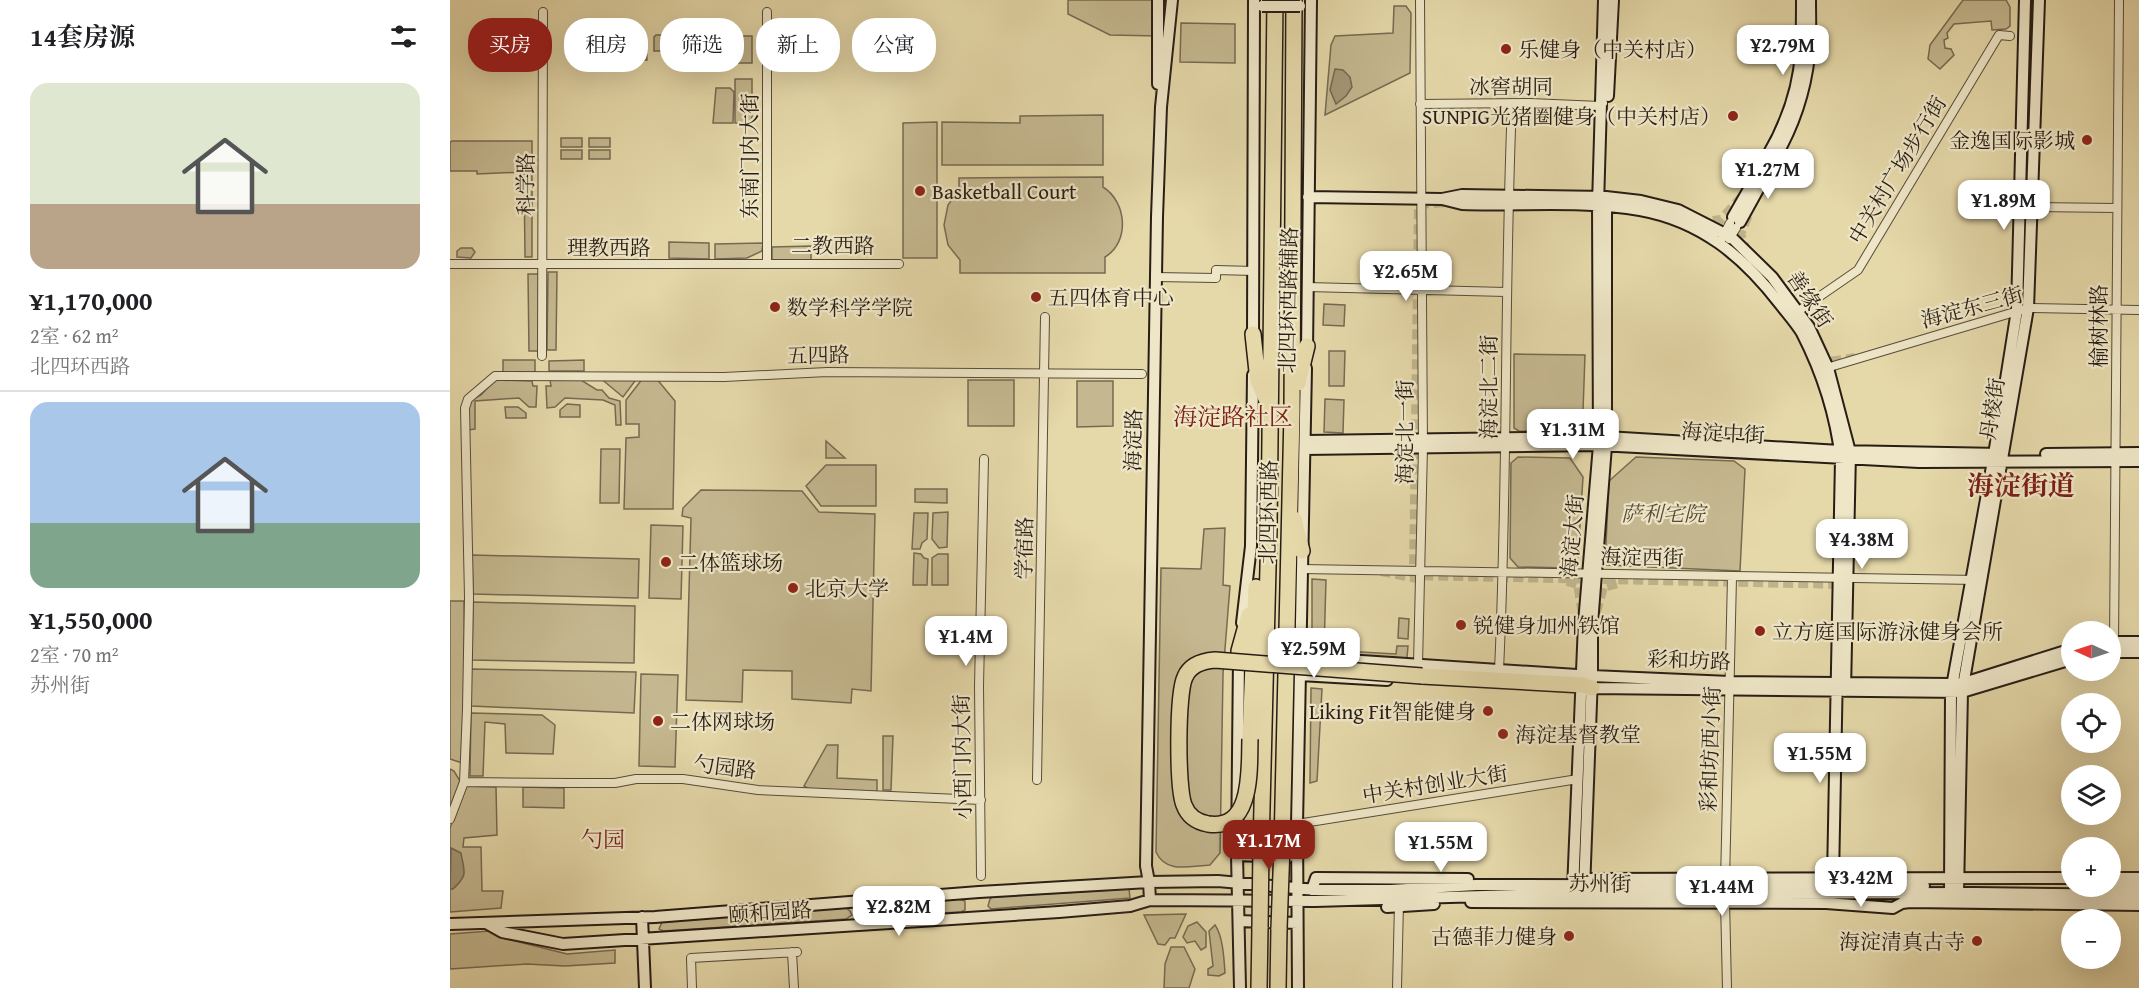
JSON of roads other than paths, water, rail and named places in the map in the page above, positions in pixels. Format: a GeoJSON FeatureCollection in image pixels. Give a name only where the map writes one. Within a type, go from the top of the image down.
{"type":"FeatureCollection","features":[{"type":"Feature","properties":{"kind":"highway","name":"北四环西路"},"geometry":{"type":"LineString","coordinates":[[1259,988],[1269,527],[1269,405],[1261,3]]}},
{"type":"Feature","properties":{"kind":"highway","name":"北四环西路"},"geometry":{"type":"LineString","coordinates":[[1278,988],[1292,413],[1297,3]]}},
{"type":"Feature","properties":{"kind":"highway"},"geometry":{"type":"LineString","coordinates":[[1253,334],[1258,381],[1269,405]]}},
{"type":"Feature","properties":{"kind":"highway"},"geometry":{"type":"LineString","coordinates":[[1292,413],[1307,346]]}},
{"type":"Feature","properties":{"kind":"highway"},"geometry":{"type":"LineString","coordinates":[[1289,501],[1302,551]]}},
{"type":"Feature","properties":{"kind":"highway"},"geometry":{"type":"LineString","coordinates":[[1239,651],[1269,527]]}},
{"type":"Feature","properties":{"kind":"highway"},"geometry":{"type":"LineString","coordinates":[[1256,587],[1250,739],[1247,790],[1240,808],[1232,819],[1225,823],[1209,824],[1193,818],[1184,805],[1179,782],[1181,691],[1185,676],[1193,666],[1204,661],[1215,660],[1420,670],[1587,683]]}},
{"type":"Feature","properties":{"kind":"street"},"geometry":{"type":"LineString","coordinates":[[1158,0],[1158,98],[1161,107]]}},
{"type":"Feature","properties":{"kind":"street","name":"海淀路"},"geometry":{"type":"LineString","coordinates":[[1150,900],[1146,866],[1155,277],[1161,107],[1172,0]]}},
{"type":"Feature","properties":{"kind":"street"},"geometry":{"type":"LineString","coordinates":[[1420,0],[1420,104]]}},
{"type":"Feature","properties":{"kind":"street","name":"海淀大街"},"geometry":{"type":"LineString","coordinates":[[1579,886],[1587,683],[1584,623],[1593,574],[1602,441],[1600,106],[1604,0]]}},
{"type":"Feature","properties":{"kind":"street","name":"海淀大街"},"geometry":{"type":"LineString","coordinates":[[1602,201],[1612,0]]}},
{"type":"Feature","properties":{"kind":"street"},"geometry":{"type":"LineString","coordinates":[[1770,160],[1784,124],[1802,54],[1802,0]]}},
{"type":"Feature","properties":{"kind":"street"},"geometry":{"type":"LineString","coordinates":[[1730,231],[1791,127],[1804,84],[1809,54],[1810,0]]}},
{"type":"Feature","properties":{"kind":"street","name":"丹棱街"},"geometry":{"type":"LineString","coordinates":[[2022,309],[2025,0]]}},
{"type":"Feature","properties":{"kind":"street","name":"丹棱街"},"geometry":{"type":"LineString","coordinates":[[1954,886],[1957,688],[2022,309],[2032,207],[2039,0]]}},
{"type":"Feature","properties":{"kind":"street","name":"榆树林路"},"geometry":{"type":"LineString","coordinates":[[2113,621],[2119,0]]}},
{"type":"Feature","properties":{"kind":"street"},"geometry":{"type":"LineString","coordinates":[[1261,3],[1311,3]]}},
{"type":"Feature","properties":{"kind":"street","name":"北四环西路辅路"},"geometry":{"type":"LineString","coordinates":[[1238,901],[1239,651],[1251,546],[1254,271],[1261,3]]}},
{"type":"Feature","properties":{"kind":"street","name":"北四环西路辅路"},"geometry":{"type":"LineString","coordinates":[[1298,901],[1297,824],[1305,658],[1302,551],[1306,445],[1311,3]]}},
{"type":"Feature","properties":{"kind":"street","name":"科学路"},"geometry":{"type":"LineString","coordinates":[[542,356],[543,12]]}},
{"type":"Feature","properties":{"kind":"street","name":"东南门内大街"},"geometry":{"type":"LineString","coordinates":[[767,12],[767,263]]}},
{"type":"Feature","properties":{"kind":"street","name":"中关村广场步行街"},"geometry":{"type":"LineString","coordinates":[[1797,312],[1858,270],[1999,35],[2010,36]]}},
{"type":"Feature","properties":{"kind":"street"},"geometry":{"type":"LineString","coordinates":[[1600,106],[1608,97]]}},
{"type":"Feature","properties":{"kind":"street","name":"冰窖胡同"},"geometry":{"type":"LineString","coordinates":[[1420,104],[1512,103],[1600,106]]}},
{"type":"Feature","properties":{"kind":"street","name":"海淀北二街"},"geometry":{"type":"LineString","coordinates":[[1499,670],[1504,571],[1506,292],[1512,103]]}},
{"type":"Feature","properties":{"kind":"street","name":"海淀北一街"},"geometry":{"type":"LineString","coordinates":[[1420,104],[1423,443],[1420,670]]}},
{"type":"Feature","properties":{"kind":"street","name":"善缘街"},"geometry":{"type":"LineString","coordinates":[[1308,197],[1442,199],[1462,195],[1508,201],[1641,201],[1678,210],[1730,231],[1772,277],[1809,327],[1824,369],[1845,455],[1844,578],[1833,878]]}},
{"type":"Feature","properties":{"kind":"street"},"geometry":{"type":"LineString","coordinates":[[2032,207],[2117,208]]}},
{"type":"Feature","properties":{"kind":"street","name":"善缘街"},"geometry":{"type":"LineString","coordinates":[[1730,231],[1765,284],[1801,331],[1824,369]]}},
{"type":"Feature","properties":{"kind":"street","name":"理教西路"},"geometry":{"type":"LineString","coordinates":[[450,264],[767,263]]}},
{"type":"Feature","properties":{"kind":"street","name":"二教西路"},"geometry":{"type":"LineString","coordinates":[[767,263],[899,264]]}},
{"type":"Feature","properties":{"kind":"street"},"geometry":{"type":"LineString","coordinates":[[1155,277],[1216,278],[1216,270],[1254,271]]}},
{"type":"Feature","properties":{"kind":"street"},"geometry":{"type":"LineString","coordinates":[[1307,287],[1506,292]]}},
{"type":"Feature","properties":{"kind":"street","name":"海淀东三街"},"geometry":{"type":"LineString","coordinates":[[1824,369],[2022,309],[2139,310]]}},
{"type":"Feature","properties":{"kind":"street","name":"学宿路"},"geometry":{"type":"LineString","coordinates":[[1037,780],[1045,317]]}},
{"type":"Feature","properties":{"kind":"street","name":"五四路"},"geometry":{"type":"LineString","coordinates":[[464,782],[469,597],[465,408],[468,399],[495,376],[724,376],[827,372],[1142,374]]}},
{"type":"Feature","properties":{"kind":"street","name":"海淀中街"},"geometry":{"type":"LineString","coordinates":[[1306,445],[1602,441],[1845,455],[1998,458],[2116,457],[2139,453]]}},
{"type":"Feature","properties":{"kind":"street","name":"海淀中街"},"geometry":{"type":"LineString","coordinates":[[2116,457],[2139,461]]}},
{"type":"Feature","properties":{"kind":"street","name":"小西门内大街"},"geometry":{"type":"LineString","coordinates":[[981,876],[980,630],[982,625],[984,459]]}},
{"type":"Feature","properties":{"kind":"street","name":"海淀西街"},"geometry":{"type":"LineString","coordinates":[[1302,569],[1976,580]]}},
{"type":"Feature","properties":{"kind":"street","name":"彩和坊西小街"},"geometry":{"type":"LineString","coordinates":[[1727,988],[1725,890],[1732,577]]}},
{"type":"Feature","properties":{"kind":"street"},"geometry":{"type":"LineString","coordinates":[[2121,645],[2139,642]]}},
{"type":"Feature","properties":{"kind":"street"},"geometry":{"type":"LineString","coordinates":[[2121,649],[2139,652]]}},
{"type":"Feature","properties":{"kind":"street","name":"彩和坊路"},"geometry":{"type":"LineString","coordinates":[[1957,688],[2061,653]]}},
{"type":"Feature","properties":{"kind":"street","name":"彩和坊路"},"geometry":{"type":"LineString","coordinates":[[1305,658],[1420,670],[1499,670],[1587,683]]}},
{"type":"Feature","properties":{"kind":"street","name":"彩和坊路"},"geometry":{"type":"LineString","coordinates":[[1304,676],[1730,686],[1957,688],[2061,662]]}},
{"type":"Feature","properties":{"kind":"street","name":"海淀大街"},"geometry":{"type":"LineString","coordinates":[[1579,886],[1578,779],[1587,683]]}},
{"type":"Feature","properties":{"kind":"street","name":"勺园路"},"geometry":{"type":"LineString","coordinates":[[464,782],[615,783],[636,779],[683,779],[758,790],[981,800]]}},
{"type":"Feature","properties":{"kind":"street","name":"中关村创业大街"},"geometry":{"type":"LineString","coordinates":[[1297,824],[1578,779]]}},
{"type":"Feature","properties":{"kind":"street"},"geometry":{"type":"LineString","coordinates":[[450,819],[464,782]]}},
{"type":"Feature","properties":{"kind":"street"},"geometry":{"type":"LineString","coordinates":[[1237,855],[1297,857]]}},
{"type":"Feature","properties":{"kind":"street","name":"苏州街"},"geometry":{"type":"LineString","coordinates":[[1238,882],[1312,890],[1316,878],[1725,890],[1826,903],[1893,908],[1910,902],[2139,905]]}},
{"type":"Feature","properties":{"kind":"street","name":"苏州街"},"geometry":{"type":"LineString","coordinates":[[1399,903],[1579,886],[1725,890],[1833,878],[2139,894]]}},
{"type":"Feature","properties":{"kind":"street"},"geometry":{"type":"LineString","coordinates":[[2121,878],[2139,878]]}},
{"type":"Feature","properties":{"kind":"street","name":"苏州街"},"geometry":{"type":"LineString","coordinates":[[1954,886],[2061,879]]}},
{"type":"Feature","properties":{"kind":"street","name":"颐和园路"},"geometry":{"type":"LineString","coordinates":[[450,924],[642,917],[1149,882],[1238,882]]}},
{"type":"Feature","properties":{"kind":"street","name":"苏州街"},"geometry":{"type":"LineString","coordinates":[[1238,901],[1472,902],[1725,890],[2061,886]]}},
{"type":"Feature","properties":{"kind":"street"},"geometry":{"type":"LineString","coordinates":[[2121,886],[2139,886]]}},
{"type":"Feature","properties":{"kind":"street","name":"颐和园路"},"geometry":{"type":"LineString","coordinates":[[486,923],[502,932],[563,944],[1059,912],[1130,906],[1150,900],[1238,901]]}},
{"type":"Feature","properties":{"kind":"street"},"geometry":{"type":"LineString","coordinates":[[1238,901],[1240,988]]}},
{"type":"Feature","properties":{"kind":"street"},"geometry":{"type":"LineString","coordinates":[[1298,901],[1298,988]]}},
{"type":"Feature","properties":{"kind":"street"},"geometry":{"type":"LineString","coordinates":[[1397,988],[1399,903]]}},
{"type":"Feature","properties":{"kind":"street"},"geometry":{"type":"LineString","coordinates":[[642,917],[645,988]]}},
{"type":"Feature","properties":{"kind":"street"},"geometry":{"type":"LineString","coordinates":[[1239,921],[1297,923]]}},
{"type":"Feature","properties":{"kind":"street"},"geometry":{"type":"LineString","coordinates":[[692,988],[691,958],[794,952],[794,988]]}},
{"type":"Feature","properties":{"kind":"tunnel"},"geometry":{"type":"LineString","coordinates":[[1698,223],[1721,220],[1741,198]]}},
{"type":"Feature","properties":{"kind":"tunnel"},"geometry":{"type":"LineString","coordinates":[[1459,201],[1601,202],[1637,205],[1678,216],[1734,246],[1771,285],[1810,338],[1835,406],[1846,463],[1843,584],[1414,575],[1419,204],[1459,201]]}},
{"type":"Feature","properties":{"kind":"tunnel"},"geometry":{"type":"LineString","coordinates":[[1747,253],[1740,234],[1748,215]]}},
{"type":"Feature","properties":{"kind":"tunnel"},"geometry":{"type":"LineString","coordinates":[[1818,356],[1830,362],[1855,358]]}},
{"type":"Feature","properties":{"kind":"tunnel"},"geometry":{"type":"LineString","coordinates":[[1381,571],[1422,579]]}},
{"type":"Feature","properties":{"kind":"tunnel"},"geometry":{"type":"LineString","coordinates":[[1567,581],[1578,584],[1583,614]]}},
{"type":"Feature","properties":{"kind":"tunnel"},"geometry":{"type":"LineString","coordinates":[[1596,612],[1603,587],[1618,583]]}},
{"type":"Feature","properties":{"kind":"place","name":"乐健身（中关村店）"},"geometry":{"type":"Point","coordinates":[1506,49]}},
{"type":"Feature","properties":{"kind":"place","name":"SUNPIG光猪圈健身（中关村店）"},"geometry":{"type":"Point","coordinates":[1733,116]}},
{"type":"Feature","properties":{"kind":"place","name":"金逸国际影城"},"geometry":{"type":"Point","coordinates":[2087,140]}},
{"type":"Feature","properties":{"kind":"place","name":"Basketball Court"},"geometry":{"type":"Point","coordinates":[920,191]}},
{"type":"Feature","properties":{"kind":"place","name":"五四体育中心"},"geometry":{"type":"Point","coordinates":[1036,297]}},
{"type":"Feature","properties":{"kind":"place","name":"数学科学学院"},"geometry":{"type":"Point","coordinates":[775,307]}},
{"type":"Feature","properties":{"kind":"place","name":"二体篮球场"},"geometry":{"type":"Point","coordinates":[666,562]}},
{"type":"Feature","properties":{"kind":"place","name":"北京大学"},"geometry":{"type":"Point","coordinates":[793,588]}},
{"type":"Feature","properties":{"kind":"place","name":"锐健身加州铁馆"},"geometry":{"type":"Point","coordinates":[1461,625]}},
{"type":"Feature","properties":{"kind":"place","name":"立方庭国际游泳健身会所"},"geometry":{"type":"Point","coordinates":[1760,631]}},
{"type":"Feature","properties":{"kind":"place","name":"Liking Fit智能健身"},"geometry":{"type":"Point","coordinates":[1488,711]}},
{"type":"Feature","properties":{"kind":"place","name":"二体网球场"},"geometry":{"type":"Point","coordinates":[658,721]}},
{"type":"Feature","properties":{"kind":"place","name":"海淀基督教堂"},"geometry":{"type":"Point","coordinates":[1503,734]}},
{"type":"Feature","properties":{"kind":"place","name":"古德菲力健身"},"geometry":{"type":"Point","coordinates":[1569,936]}},
{"type":"Feature","properties":{"kind":"place","name":"海淀清真古寺"},"geometry":{"type":"Point","coordinates":[1977,941]}},
{"type":"Feature","properties":{"kind":"district","name":"海淀路社区"},"geometry":{"type":"Point","coordinates":[1233,416]}},
{"type":"Feature","properties":{"kind":"district","name":"海淀街道"},"geometry":{"type":"Point","coordinates":[2021,485]}},
{"type":"Feature","properties":{"kind":"district","name":"勺园"},"geometry":{"type":"Point","coordinates":[603,839]}},
{"type":"Feature","properties":{"kind":"park label","name":"萨利宅院"},"geometry":{"type":"Point","coordinates":[1663,513]}}]}
